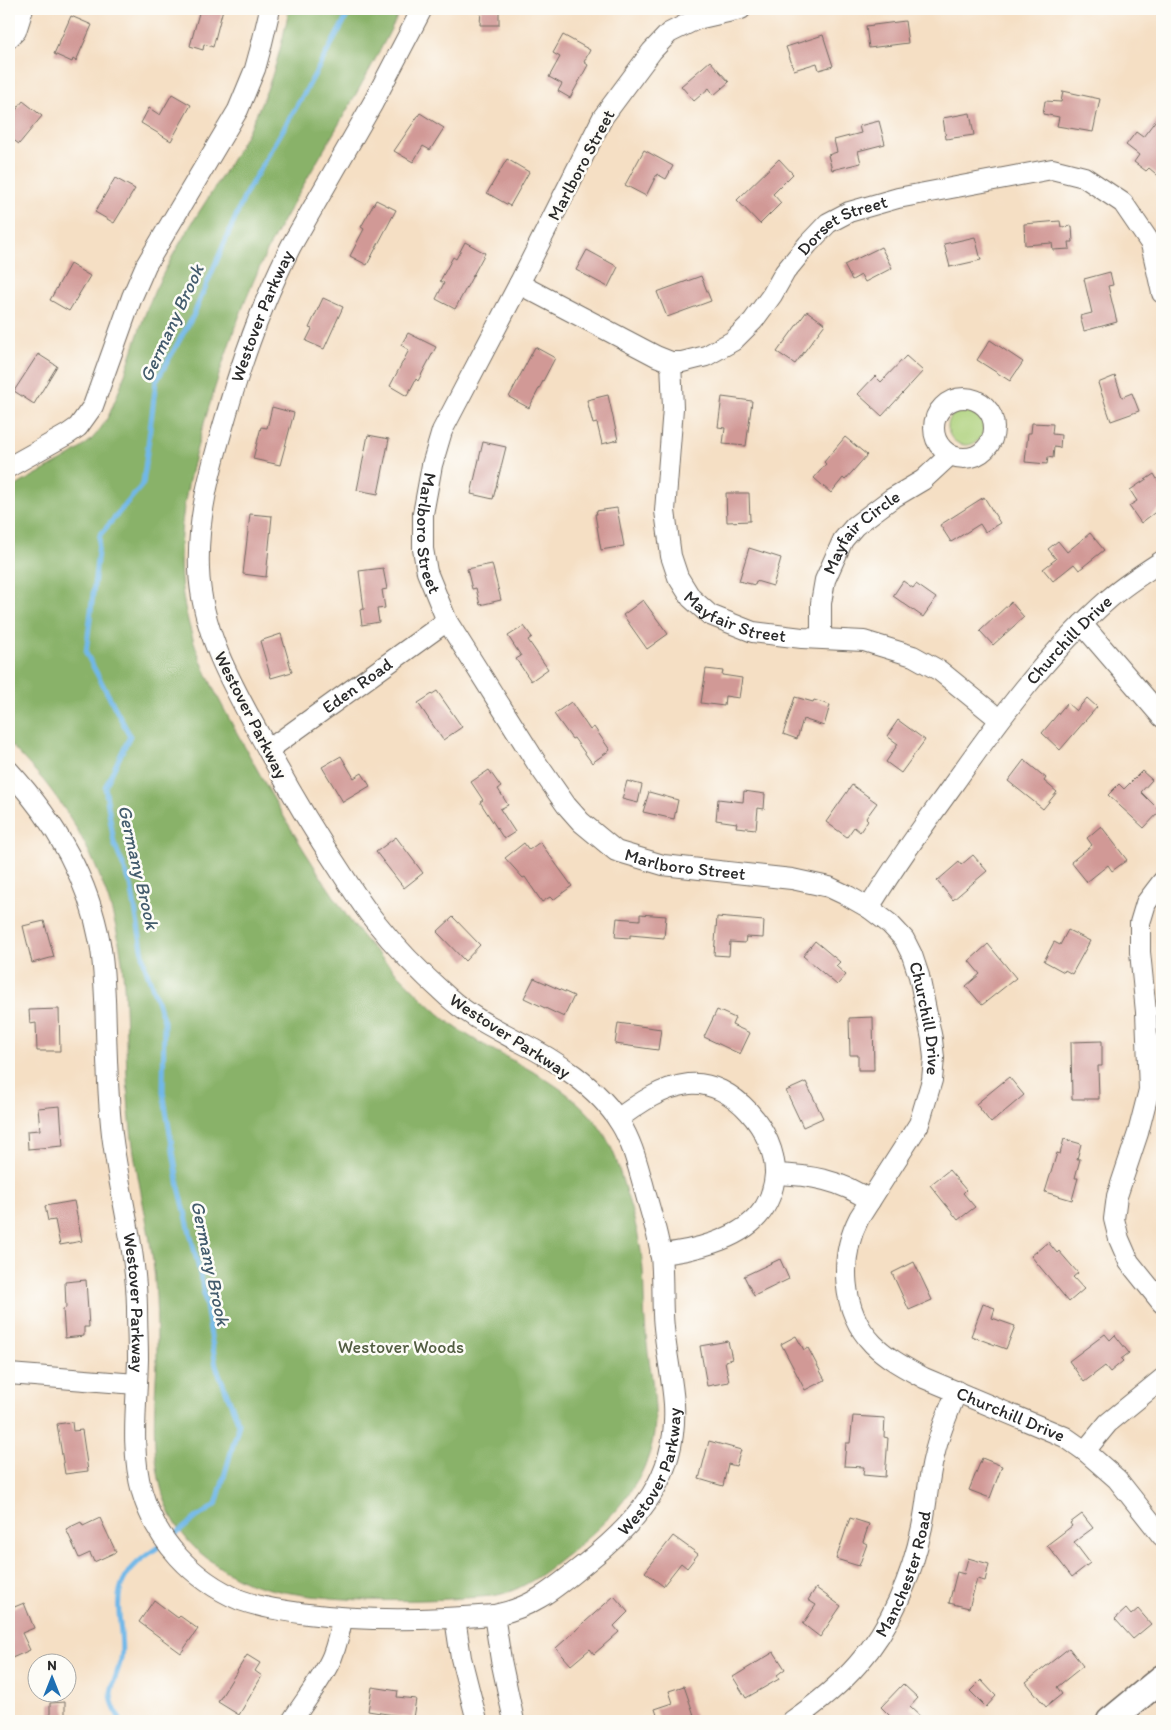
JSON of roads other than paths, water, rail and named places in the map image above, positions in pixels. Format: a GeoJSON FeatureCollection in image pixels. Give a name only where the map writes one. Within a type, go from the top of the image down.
{"type":"FeatureCollection","features":[{"type":"Feature","properties":{"kind":"main road"},"geometry":{"type":"LineString","coordinates":[[1110,1721],[1162,1678]]}},
{"type":"Feature","properties":{"kind":"street"},"geometry":{"type":"LineString","coordinates":[[9,38],[16,31],[23,9]]}},
{"type":"Feature","properties":{"kind":"street"},"geometry":{"type":"LineString","coordinates":[[9,468],[78,427],[92,406],[132,296],[146,265],[228,129],[244,96],[261,47],[270,9]]}},
{"type":"Feature","properties":{"kind":"street","name":"Westover Parkway"},"geometry":{"type":"LineString","coordinates":[[9,771],[42,809],[66,849],[87,898],[100,943],[112,1133],[135,1264],[138,1350],[135,1449],[142,1490],[158,1530],[181,1561],[210,1583],[241,1600],[258,1606],[370,1620],[494,1615],[512,1612],[539,1600],[633,1522],[660,1478],[671,1445],[674,1410],[663,1319],[660,1254],[634,1153],[618,1118],[601,1098],[566,1071],[534,1050],[482,1022],[458,1006],[394,943],[364,907],[318,838],[228,676],[218,653],[205,611],[199,572],[199,550],[206,487],[232,393],[248,345],[279,269],[373,103],[422,9]]}},
{"type":"Feature","properties":{"kind":"street","name":"Marlboro Street"},"geometry":{"type":"LineString","coordinates":[[741,9],[697,19],[669,34],[652,51],[603,117],[442,431],[432,465],[423,514],[423,549],[427,572],[447,621],[536,762],[566,805],[581,822],[616,851],[663,865],[812,882],[829,887],[869,908]]}},
{"type":"Feature","properties":{"kind":"street","name":"Dorset Street"},"geometry":{"type":"LineString","coordinates":[[671,362],[682,362],[706,356],[733,342],[753,321],[772,295],[785,272],[808,244],[828,224],[849,212],[898,198],[1052,169],[1084,177],[1123,203],[1151,244],[1162,293]]}},
{"type":"Feature","properties":{"kind":"street"},"geometry":{"type":"LineString","coordinates":[[519,284],[656,356],[671,362]]}},
{"type":"Feature","properties":{"kind":"street","name":"Mayfair Street"},"geometry":{"type":"LineString","coordinates":[[671,362],[674,408],[665,511],[671,556],[678,578],[691,598],[710,615],[753,632],[802,638],[864,641],[912,656],[940,671],[999,719]]}},
{"type":"Feature","properties":{"kind":"street","name":"Mayfair Circle"},"geometry":{"type":"LineString","coordinates":[[821,638],[821,603],[825,580],[842,540],[855,526],[891,499],[924,480],[950,455]]}},
{"type":"Feature","properties":{"kind":"street","name":"Churchill Drive"},"geometry":{"type":"LineString","coordinates":[[1162,561],[1111,597],[1082,624],[1037,672],[999,719],[888,875],[869,908],[890,924],[904,939],[912,955],[932,1039],[934,1058],[932,1080],[919,1124],[852,1231],[846,1267],[847,1288],[852,1308],[860,1326],[872,1342],[887,1356],[924,1378],[1065,1437],[1086,1451],[1116,1479],[1162,1536]]}},
{"type":"Feature","properties":{"kind":"street","name":"Eden Road"},"geometry":{"type":"LineString","coordinates":[[268,750],[447,621]]}},
{"type":"Feature","properties":{"kind":"street"},"geometry":{"type":"LineString","coordinates":[[1082,624],[1162,717]]}},
{"type":"Feature","properties":{"kind":"street"},"geometry":{"type":"LineString","coordinates":[[1162,882],[1146,903],[1140,923],[1140,952],[1146,1012],[1149,1090],[1138,1133],[1116,1196],[1114,1219],[1119,1239],[1129,1262],[1162,1303]]}},
{"type":"Feature","properties":{"kind":"street"},"geometry":{"type":"LineString","coordinates":[[618,1118],[663,1091],[689,1084],[712,1086],[736,1098],[748,1110],[766,1136],[770,1148],[775,1174],[765,1206],[754,1220],[738,1232],[697,1247],[660,1254]]}},
{"type":"Feature","properties":{"kind":"street"},"geometry":{"type":"LineString","coordinates":[[775,1174],[807,1176],[835,1182],[848,1187],[870,1201]]}},
{"type":"Feature","properties":{"kind":"street"},"geometry":{"type":"LineString","coordinates":[[9,1374],[136,1384]]}},
{"type":"Feature","properties":{"kind":"street"},"geometry":{"type":"LineString","coordinates":[[1086,1451],[1108,1423],[1162,1380]]}},
{"type":"Feature","properties":{"kind":"street","name":"Manchester Road"},"geometry":{"type":"LineString","coordinates":[[792,1721],[836,1686],[858,1664],[890,1616],[914,1558],[922,1528],[933,1457],[957,1391]]}},
{"type":"Feature","properties":{"kind":"street"},"geometry":{"type":"LineString","coordinates":[[494,1615],[514,1721]]}},
{"type":"Feature","properties":{"kind":"street"},"geometry":{"type":"LineString","coordinates":[[292,1721],[331,1658],[339,1637],[342,1618]]}},
{"type":"Feature","properties":{"kind":"street"},"geometry":{"type":"LineString","coordinates":[[455,1618],[461,1658],[477,1721]]}},
{"type":"Feature","properties":{"kind":"waterway","name":"Germany Brook"},"geometry":{"type":"LineString","coordinates":[[170,1539],[197,1517],[216,1505],[239,1424],[216,1366],[202,1282],[179,1187],[163,1092],[164,1021],[145,966],[131,885],[114,843],[105,787],[130,736],[86,653],[100,535],[143,484],[156,382],[193,316],[246,193],[351,9]]}},
{"type":"Feature","properties":{"kind":"waterway","name":"Germany Brook"},"geometry":{"type":"LineString","coordinates":[[121,1721],[114,1708],[111,1693],[122,1650],[119,1595],[124,1580],[133,1567],[163,1544]]}},
{"type":"Feature","properties":{"kind":"park label","name":"Westover Woods"},"geometry":{"type":"Point","coordinates":[401,1347]}}]}
